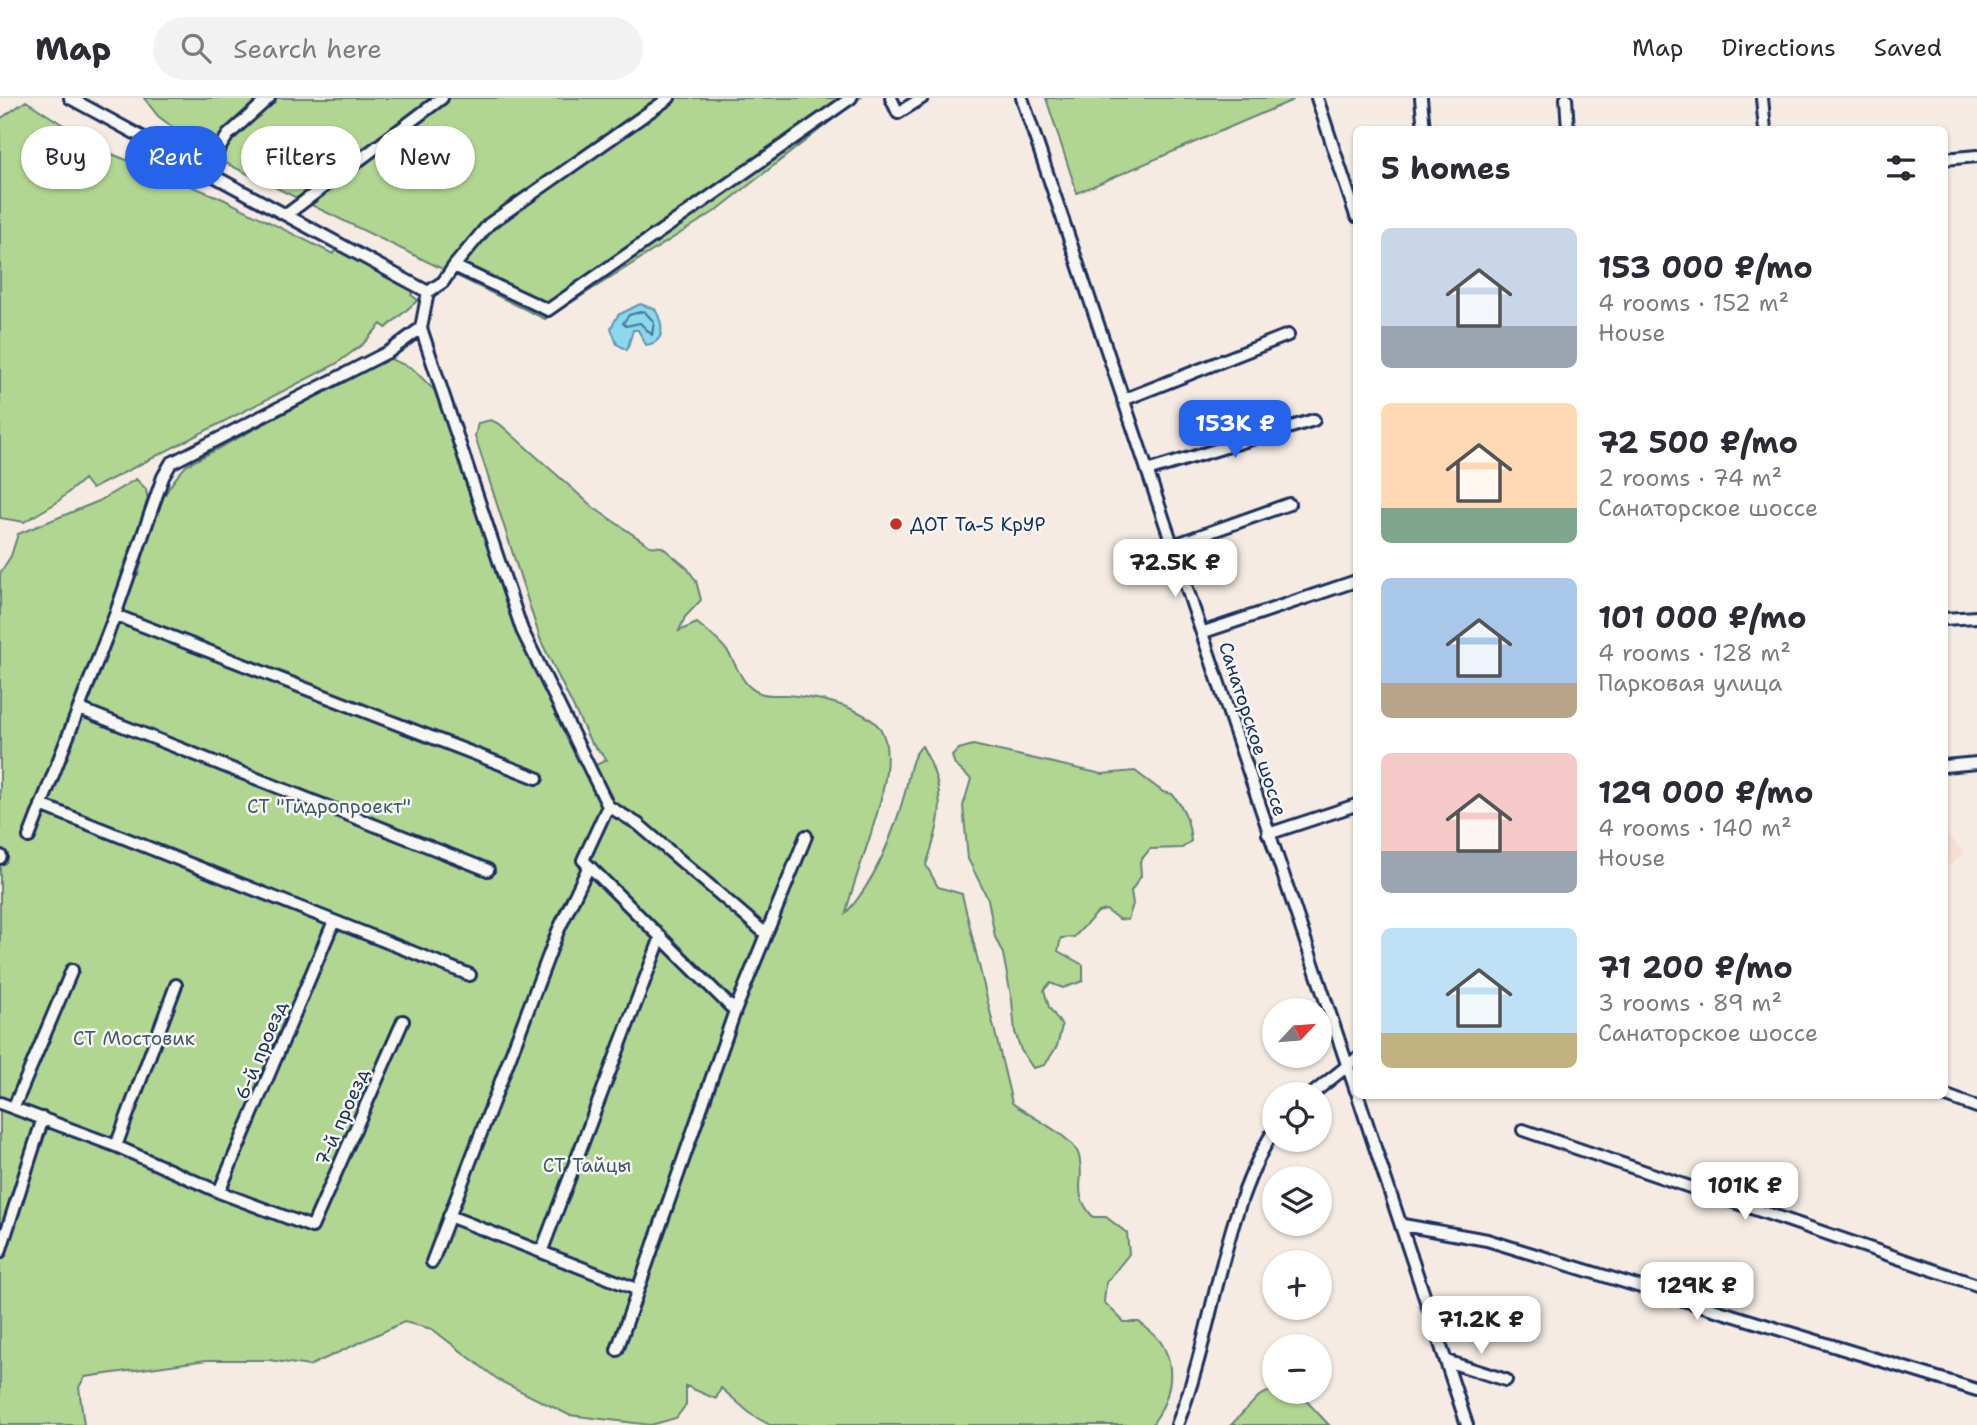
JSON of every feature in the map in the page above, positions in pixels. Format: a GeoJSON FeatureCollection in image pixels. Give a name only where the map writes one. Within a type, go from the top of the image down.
{"type":"FeatureCollection","features":[{"type":"Feature","properties":{"kind":"street"},"geometry":{"type":"LineString","coordinates":[[70,98],[125,128]]}},
{"type":"Feature","properties":{"kind":"street"},"geometry":{"type":"LineString","coordinates":[[227,137],[269,98]]}},
{"type":"Feature","properties":{"kind":"street"},"geometry":{"type":"LineString","coordinates":[[286,215],[442,98]]}},
{"type":"Feature","properties":{"kind":"street"},"geometry":{"type":"LineString","coordinates":[[669,98],[489,224],[443,282],[428,292],[421,328],[522,630],[608,806],[638,824],[766,934]]}},
{"type":"Feature","properties":{"kind":"street"},"geometry":{"type":"LineString","coordinates":[[454,266],[548,310],[851,98]]}},
{"type":"Feature","properties":{"kind":"street"},"geometry":{"type":"LineString","coordinates":[[891,98],[898,113],[922,98]]}},
{"type":"Feature","properties":{"kind":"street","name":"Санаторское шоссе"},"geometry":{"type":"LineString","coordinates":[[1022,98],[1171,547],[1204,632],[1268,834],[1352,1061]]}},
{"type":"Feature","properties":{"kind":"street"},"geometry":{"type":"LineString","coordinates":[[1317,98],[1353,207]]}},
{"type":"Feature","properties":{"kind":"street"},"geometry":{"type":"LineString","coordinates":[[1421,98],[1424,126]]}},
{"type":"Feature","properties":{"kind":"street"},"geometry":{"type":"LineString","coordinates":[[1566,98],[1568,126]]}},
{"type":"Feature","properties":{"kind":"street"},"geometry":{"type":"LineString","coordinates":[[1762,98],[1765,126]]}},
{"type":"Feature","properties":{"kind":"street"},"geometry":{"type":"LineString","coordinates":[[1948,159],[1977,156]]}},
{"type":"Feature","properties":{"kind":"street"},"geometry":{"type":"LineString","coordinates":[[227,184],[428,292]]}},
{"type":"Feature","properties":{"kind":"street"},"geometry":{"type":"LineString","coordinates":[[29,837],[115,615],[163,477],[171,463],[390,351],[421,328]]}},
{"type":"Feature","properties":{"kind":"street"},"geometry":{"type":"LineString","coordinates":[[1123,400],[1288,335]]}},
{"type":"Feature","properties":{"kind":"street"},"geometry":{"type":"LineString","coordinates":[[1147,471],[1314,420]]}},
{"type":"Feature","properties":{"kind":"street"},"geometry":{"type":"LineString","coordinates":[[1171,547],[1289,504]]}},
{"type":"Feature","properties":{"kind":"street"},"geometry":{"type":"LineString","coordinates":[[1204,632],[1353,582]]}},
{"type":"Feature","properties":{"kind":"street"},"geometry":{"type":"LineString","coordinates":[[115,615],[537,778]]}},
{"type":"Feature","properties":{"kind":"street"},"geometry":{"type":"LineString","coordinates":[[1948,619],[1977,617]]}},
{"type":"Feature","properties":{"kind":"street"},"geometry":{"type":"LineString","coordinates":[[80,709],[488,870]]}},
{"type":"Feature","properties":{"kind":"street"},"geometry":{"type":"LineString","coordinates":[[1948,766],[1977,763]]}},
{"type":"Feature","properties":{"kind":"street"},"geometry":{"type":"LineString","coordinates":[[41,805],[470,975]]}},
{"type":"Feature","properties":{"kind":"street"},"geometry":{"type":"LineString","coordinates":[[608,806],[583,860],[735,1011]]}},
{"type":"Feature","properties":{"kind":"street"},"geometry":{"type":"LineString","coordinates":[[1268,834],[1353,806]]}},
{"type":"Feature","properties":{"kind":"street"},"geometry":{"type":"LineString","coordinates":[[617,1350],[636,1289],[735,1011],[806,836]]}},
{"type":"Feature","properties":{"kind":"street"},"geometry":{"type":"LineString","coordinates":[[432,1262],[449,1216],[466,1181],[558,931],[589,866]]}},
{"type":"Feature","properties":{"kind":"street","name":"6-й проезд"},"geometry":{"type":"LineString","coordinates":[[219,1192],[334,921]]}},
{"type":"Feature","properties":{"kind":"street"},"geometry":{"type":"LineString","coordinates":[[542,1250],[661,937]]}},
{"type":"Feature","properties":{"kind":"street"},"geometry":{"type":"LineString","coordinates":[[14,1107],[72,970]]}},
{"type":"Feature","properties":{"kind":"street"},"geometry":{"type":"LineString","coordinates":[[116,1146],[176,985]]}},
{"type":"Feature","properties":{"kind":"street","name":"7-й проезд"},"geometry":{"type":"LineString","coordinates":[[219,1192],[312,1227],[403,1021]]}},
{"type":"Feature","properties":{"kind":"street"},"geometry":{"type":"LineString","coordinates":[[1327,1082],[1352,1061]]}},
{"type":"Feature","properties":{"kind":"street"},"geometry":{"type":"LineString","coordinates":[[1948,1096],[1977,1107]]}},
{"type":"Feature","properties":{"kind":"street","name":"Санаторское шоссе"},"geometry":{"type":"LineString","coordinates":[[1359,1099],[1468,1425]]}},
{"type":"Feature","properties":{"kind":"street"},"geometry":{"type":"LineString","coordinates":[[0,1103],[116,1146],[219,1192]]}},
{"type":"Feature","properties":{"kind":"street"},"geometry":{"type":"LineString","coordinates":[[0,1252],[43,1118]]}},
{"type":"Feature","properties":{"kind":"street"},"geometry":{"type":"LineString","coordinates":[[1523,1130],[1977,1285]]}},
{"type":"Feature","properties":{"kind":"street"},"geometry":{"type":"LineString","coordinates":[[1177,1425],[1190,1392],[1241,1198],[1262,1150]]}},
{"type":"Feature","properties":{"kind":"street"},"geometry":{"type":"LineString","coordinates":[[449,1216],[542,1250],[636,1289]]}},
{"type":"Feature","properties":{"kind":"street"},"geometry":{"type":"LineString","coordinates":[[1403,1225],[1487,1240],[1977,1390]]}},
{"type":"Feature","properties":{"kind":"street"},"geometry":{"type":"LineString","coordinates":[[1446,1361],[1506,1380]]}},
{"type":"Feature","properties":{"kind":"shaded area"},"geometry":{"type":"Polygon","coordinates":[[[1948,835],[1964,853],[1948,865],[1948,835]]]}},
{"type":"Feature","properties":{"kind":"green space"},"geometry":{"type":"Polygon","coordinates":[[[144,98],[860,98],[717,210],[545,319],[279,189],[361,189],[361,126],[241,126],[241,171],[227,164],[227,126],[171,126],[158,116],[144,98]]]}},
{"type":"Feature","properties":{"kind":"green space"},"geometry":{"type":"Polygon","coordinates":[[[1046,98],[1293,98],[1293,100],[1077,193],[1046,98]]]}},
{"type":"Feature","properties":{"kind":"green space"},"geometry":{"type":"Polygon","coordinates":[[[26,101],[65,126],[21,126],[21,189],[111,189],[111,154],[125,159],[125,189],[198,189],[333,254],[337,248],[415,287],[411,295],[418,300],[386,328],[381,324],[363,344],[336,364],[92,489],[84,479],[56,503],[24,522],[0,518],[0,119],[26,101]]]}},
{"type":"Feature","properties":{"kind":"green space"},"geometry":{"type":"Polygon","coordinates":[[[388,358],[412,368],[437,393],[520,633],[589,768],[607,760],[590,741],[541,641],[475,436],[478,423],[491,420],[501,425],[594,508],[650,546],[662,547],[687,568],[696,581],[701,600],[685,617],[679,631],[697,623],[725,648],[744,681],[754,690],[766,695],[787,695],[834,703],[861,714],[880,728],[886,745],[882,793],[846,913],[865,888],[881,858],[904,796],[912,763],[922,746],[936,777],[940,805],[936,833],[926,865],[938,887],[962,894],[1012,1103],[1061,1134],[1076,1149],[1081,1166],[1080,1193],[1086,1208],[1093,1217],[1106,1217],[1127,1233],[1129,1254],[1106,1283],[1104,1302],[1124,1322],[1139,1322],[1158,1338],[1166,1351],[1170,1384],[1163,1406],[1152,1425],[770,1425],[752,1415],[721,1388],[716,1399],[686,1386],[686,1405],[676,1418],[651,1425],[569,1415],[500,1381],[432,1329],[404,1322],[309,1366],[269,1360],[207,1360],[85,1377],[79,1387],[84,1425],[0,1425],[0,573],[11,556],[18,534],[99,501],[136,479],[146,489],[148,502],[121,573],[138,575],[150,530],[161,503],[176,477],[187,465],[388,358]]]}},
{"type":"Feature","properties":{"kind":"green space"},"geometry":{"type":"Polygon","coordinates":[[[973,745],[1102,774],[1135,771],[1163,792],[1172,794],[1183,810],[1189,827],[1191,841],[1182,848],[1150,849],[1140,861],[1141,876],[1131,891],[1133,904],[1128,920],[1119,919],[1106,910],[1098,912],[1074,937],[1061,938],[1058,951],[1083,965],[1083,981],[1063,988],[1050,983],[1044,990],[1049,1007],[1062,1026],[1057,1046],[1045,1065],[1033,1068],[1021,1050],[1015,1032],[1003,954],[995,937],[988,899],[968,859],[963,806],[971,779],[955,765],[952,756],[959,749],[973,745]]]}},
{"type":"Feature","properties":{"kind":"green space"},"geometry":{"type":"Polygon","coordinates":[[[1262,1395],[1262,1404],[1309,1404],[1329,1425],[1231,1425],[1262,1395]]]}},
{"type":"Feature","properties":{"kind":"water"},"geometry":{"type":"Polygon","coordinates":[[[640,304],[655,309],[660,320],[660,336],[653,343],[646,345],[638,330],[633,330],[627,350],[617,344],[611,328],[618,315],[640,304]]]}},
{"type":"Feature","properties":{"kind":"place","name":"ДОТ Та-5 КрУР"},"geometry":{"type":"Point","coordinates":[896,524]}},
{"type":"Feature","properties":{"kind":"park label","name":"СТ \"Гидропроект\""},"geometry":{"type":"Point","coordinates":[329,806]}},
{"type":"Feature","properties":{"kind":"park label","name":"СТ Мостовик"},"geometry":{"type":"Point","coordinates":[134,1038]}},
{"type":"Feature","properties":{"kind":"park label","name":"СТ Тайцы"},"geometry":{"type":"Point","coordinates":[587,1165]}}]}
